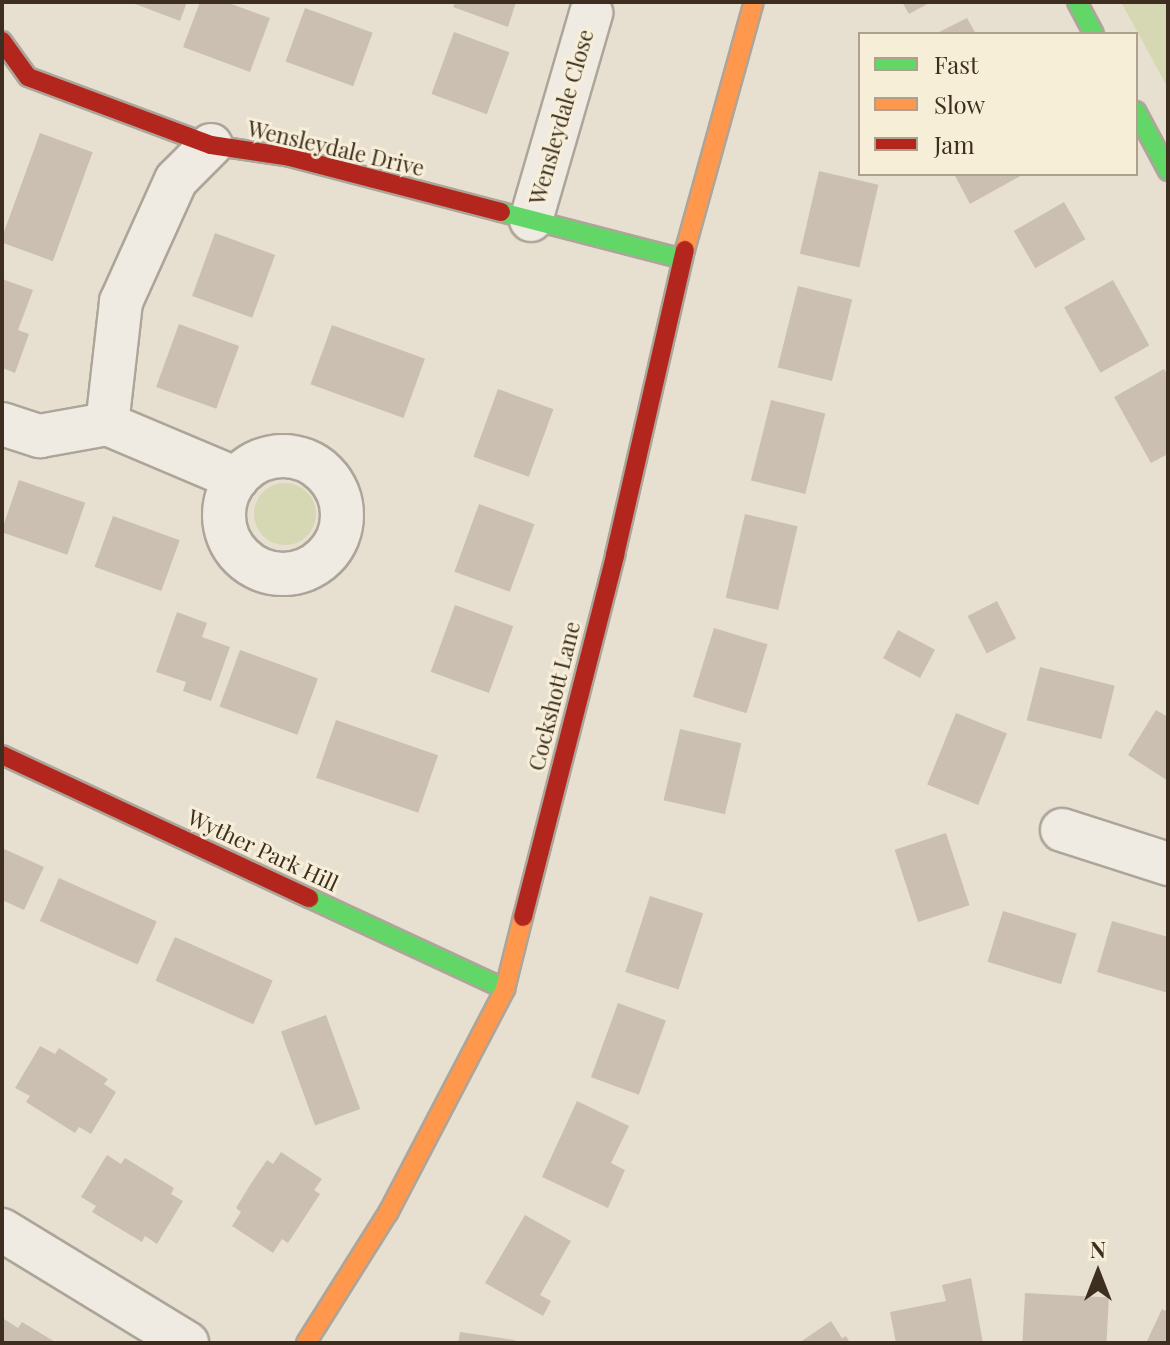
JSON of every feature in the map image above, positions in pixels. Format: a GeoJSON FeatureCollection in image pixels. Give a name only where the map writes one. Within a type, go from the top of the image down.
{"type":"FeatureCollection","features":[{"type":"Feature","properties":{"kind":"street"},"geometry":{"type":"LineString","coordinates":[[1077,2],[1093,32]]}},
{"type":"Feature","properties":{"kind":"street","name":"Cockshott Lane"},"geometry":{"type":"LineString","coordinates":[[306,1343],[388,1213],[505,989],[615,555],[683,259],[752,11]]}},
{"type":"Feature","properties":{"kind":"street","name":"Wensleydale Close"},"geometry":{"type":"LineString","coordinates":[[531,220],[591,13]]}},
{"type":"Feature","properties":{"kind":"street","name":"Wensleydale Drive"},"geometry":{"type":"LineString","coordinates":[[2,41],[28,77],[211,145],[290,157],[683,259]]}},
{"type":"Feature","properties":{"kind":"street"},"geometry":{"type":"LineString","coordinates":[[1138,115],[1168,171]]}},
{"type":"Feature","properties":{"kind":"street"},"geometry":{"type":"LineString","coordinates":[[107,424],[121,302],[176,180],[211,145]]}},
{"type":"Feature","properties":{"kind":"street"},"geometry":{"type":"LineString","coordinates":[[2,424],[40,436],[107,424],[237,479]]}},
{"type":"Feature","properties":{"kind":"street","name":"Wyther Park Hill"},"geometry":{"type":"LineString","coordinates":[[2,755],[505,989]]}},
{"type":"Feature","properties":{"kind":"street"},"geometry":{"type":"LineString","coordinates":[[1062,830],[1168,864]]}},
{"type":"Feature","properties":{"kind":"street"},"geometry":{"type":"LineString","coordinates":[[2,1230],[187,1343]]}},
{"type":"Feature","properties":{"kind":"green space"},"geometry":{"type":"Polygon","coordinates":[[[1121,2],[1168,2],[1168,88],[1138,32],[1121,2]]]}},
{"type":"Feature","properties":{"kind":"green space"},"geometry":{"type":"Polygon","coordinates":[[[285,483],[307,492],[316,514],[307,536],[285,545],[263,536],[254,514],[263,492],[285,483]]]}},
{"type":"Feature","properties":{"kind":"building"},"geometry":{"type":"Polygon","coordinates":[[[130,2],[187,2],[180,21],[130,2]]]}},
{"type":"Feature","properties":{"kind":"building"},"geometry":{"type":"Polygon","coordinates":[[[200,2],[226,2],[270,18],[250,72],[183,47],[200,2]]]}},
{"type":"Feature","properties":{"kind":"building"},"geometry":{"type":"Polygon","coordinates":[[[455,2],[516,2],[508,27],[453,7],[455,2]]]}},
{"type":"Feature","properties":{"kind":"building"},"geometry":{"type":"Polygon","coordinates":[[[902,2],[931,2],[909,14],[902,2]]]}},
{"type":"Feature","properties":{"kind":"building"},"geometry":{"type":"Polygon","coordinates":[[[305,8],[373,33],[353,86],[286,62],[305,8]]]}},
{"type":"Feature","properties":{"kind":"building"},"geometry":{"type":"Polygon","coordinates":[[[967,18],[975,32],[939,32],[967,18]]]}},
{"type":"Feature","properties":{"kind":"building"},"geometry":{"type":"Polygon","coordinates":[[[454,32],[509,52],[487,114],[431,94],[454,32]]]}},
{"type":"Feature","properties":{"kind":"building"},"geometry":{"type":"Polygon","coordinates":[[[40,133],[93,152],[53,261],[2,243],[40,133]]]}},
{"type":"Feature","properties":{"kind":"building"},"geometry":{"type":"Polygon","coordinates":[[[819,171],[878,185],[859,268],[800,254],[819,171]]]}},
{"type":"Feature","properties":{"kind":"building"},"geometry":{"type":"Polygon","coordinates":[[[955,176],[1020,176],[970,204],[955,176]]]}},
{"type":"Feature","properties":{"kind":"building"},"geometry":{"type":"Polygon","coordinates":[[[1064,202],[1086,239],[1035,268],[1014,231],[1064,202]]]}},
{"type":"Feature","properties":{"kind":"building"},"geometry":{"type":"Polygon","coordinates":[[[215,233],[275,255],[252,318],[192,296],[215,233]]]}},
{"type":"Feature","properties":{"kind":"building"},"geometry":{"type":"Polygon","coordinates":[[[2,279],[33,290],[18,330],[29,334],[15,373],[2,368],[2,279]]]}},
{"type":"Feature","properties":{"kind":"building"},"geometry":{"type":"Polygon","coordinates":[[[1113,280],[1149,346],[1100,373],[1064,307],[1113,280]]]}},
{"type":"Feature","properties":{"kind":"building"},"geometry":{"type":"Polygon","coordinates":[[[798,286],[852,300],[832,381],[778,368],[798,286]]]}},
{"type":"Feature","properties":{"kind":"building"},"geometry":{"type":"Polygon","coordinates":[[[179,324],[239,346],[216,409],[156,387],[179,324]]]}},
{"type":"Feature","properties":{"kind":"building"},"geometry":{"type":"Polygon","coordinates":[[[332,325],[425,359],[403,418],[310,384],[332,325]]]}},
{"type":"Feature","properties":{"kind":"building"},"geometry":{"type":"Polygon","coordinates":[[[1164,369],[1168,376],[1168,454],[1151,463],[1114,397],[1164,369]]]}},
{"type":"Feature","properties":{"kind":"building"},"geometry":{"type":"Polygon","coordinates":[[[498,389],[553,409],[529,477],[473,457],[498,389]]]}},
{"type":"Feature","properties":{"kind":"building"},"geometry":{"type":"Polygon","coordinates":[[[771,400],[825,414],[805,494],[751,481],[771,400]]]}},
{"type":"Feature","properties":{"kind":"building"},"geometry":{"type":"Polygon","coordinates":[[[19,480],[85,503],[67,555],[2,532],[19,480]]]}},
{"type":"Feature","properties":{"kind":"building"},"geometry":{"type":"Polygon","coordinates":[[[479,504],[534,524],[510,592],[454,572],[479,504]]]}},
{"type":"Feature","properties":{"kind":"building"},"geometry":{"type":"Polygon","coordinates":[[[745,514],[798,526],[778,610],[726,598],[745,514]]]}},
{"type":"Feature","properties":{"kind":"building"},"geometry":{"type":"Polygon","coordinates":[[[113,516],[180,540],[161,591],[95,567],[113,516]]]}},
{"type":"Feature","properties":{"kind":"building"},"geometry":{"type":"Polygon","coordinates":[[[997,601],[1016,638],[987,653],[968,616],[997,601]]]}},
{"type":"Feature","properties":{"kind":"building"},"geometry":{"type":"Polygon","coordinates":[[[455,605],[513,626],[489,693],[431,672],[455,605]]]}},
{"type":"Feature","properties":{"kind":"building"},"geometry":{"type":"Polygon","coordinates":[[[177,612],[207,623],[202,637],[230,647],[211,701],[183,691],[186,682],[156,672],[177,612]]]}},
{"type":"Feature","properties":{"kind":"building"},"geometry":{"type":"Polygon","coordinates":[[[714,628],[768,644],[747,713],[693,697],[714,628]]]}},
{"type":"Feature","properties":{"kind":"building"},"geometry":{"type":"Polygon","coordinates":[[[898,630],[935,650],[920,678],[883,658],[898,630]]]}},
{"type":"Feature","properties":{"kind":"building"},"geometry":{"type":"Polygon","coordinates":[[[240,650],[318,678],[297,735],[219,706],[240,650]]]}},
{"type":"Feature","properties":{"kind":"building"},"geometry":{"type":"Polygon","coordinates":[[[1040,667],[1115,686],[1101,739],[1027,720],[1040,667]]]}},
{"type":"Feature","properties":{"kind":"building"},"geometry":{"type":"Polygon","coordinates":[[[1156,710],[1168,717],[1168,781],[1128,755],[1156,710]]]}},
{"type":"Feature","properties":{"kind":"building"},"geometry":{"type":"Polygon","coordinates":[[[956,713],[1007,734],[978,805],[927,784],[956,713]]]}},
{"type":"Feature","properties":{"kind":"building"},"geometry":{"type":"Polygon","coordinates":[[[336,720],[438,755],[418,813],[316,778],[336,720]]]}},
{"type":"Feature","properties":{"kind":"building"},"geometry":{"type":"Polygon","coordinates":[[[680,729],[741,743],[725,814],[664,800],[680,729]]]}},
{"type":"Feature","properties":{"kind":"building"},"geometry":{"type":"Polygon","coordinates":[[[946,833],[969,905],[918,922],[895,850],[946,833]]]}},
{"type":"Feature","properties":{"kind":"building"},"geometry":{"type":"Polygon","coordinates":[[[2,848],[44,867],[24,910],[2,900],[2,848]]]}},
{"type":"Feature","properties":{"kind":"building"},"geometry":{"type":"Polygon","coordinates":[[[59,878],[157,922],[138,964],[40,921],[59,878]]]}},
{"type":"Feature","properties":{"kind":"building"},"geometry":{"type":"Polygon","coordinates":[[[650,896],[703,913],[679,989],[625,972],[650,896]]]}},
{"type":"Feature","properties":{"kind":"building"},"geometry":{"type":"Polygon","coordinates":[[[1003,911],[1077,934],[1061,984],[988,962],[1003,911]]]}},
{"type":"Feature","properties":{"kind":"building"},"geometry":{"type":"Polygon","coordinates":[[[1112,921],[1168,937],[1168,993],[1097,972],[1112,921]]]}},
{"type":"Feature","properties":{"kind":"building"},"geometry":{"type":"Polygon","coordinates":[[[175,937],[273,981],[253,1024],[155,981],[175,937]]]}},
{"type":"Feature","properties":{"kind":"building"},"geometry":{"type":"Polygon","coordinates":[[[618,1003],[666,1020],[639,1095],[591,1077],[618,1003]]]}},
{"type":"Feature","properties":{"kind":"building"},"geometry":{"type":"Polygon","coordinates":[[[326,1015],[360,1109],[315,1125],[281,1031],[326,1015]]]}},
{"type":"Feature","properties":{"kind":"building"},"geometry":{"type":"Polygon","coordinates":[[[40,1046],[55,1054],[59,1048],[108,1079],[104,1084],[116,1092],[91,1134],[79,1127],[75,1133],[26,1102],[30,1096],[15,1088],[40,1046]]]}},
{"type":"Feature","properties":{"kind":"building"},"geometry":{"type":"Polygon","coordinates":[[[577,1101],[629,1126],[611,1163],[625,1170],[608,1208],[542,1177],[577,1101]]]}},
{"type":"Feature","properties":{"kind":"building"},"geometry":{"type":"Polygon","coordinates":[[[281,1152],[322,1179],[314,1190],[320,1194],[288,1243],[282,1239],[273,1253],[232,1226],[241,1212],[236,1208],[250,1185],[267,1160],[273,1164],[281,1152]]]}},
{"type":"Feature","properties":{"kind":"building"},"geometry":{"type":"Polygon","coordinates":[[[107,1155],[121,1164],[125,1158],[174,1188],[171,1194],[183,1201],[157,1244],[145,1236],[142,1242],[92,1212],[96,1206],[81,1197],[107,1155]]]}},
{"type":"Feature","properties":{"kind":"building"},"geometry":{"type":"Polygon","coordinates":[[[525,1215],[571,1241],[540,1295],[551,1301],[543,1316],[485,1283],[525,1215]]]}},
{"type":"Feature","properties":{"kind":"building"},"geometry":{"type":"Polygon","coordinates":[[[971,1278],[983,1343],[896,1343],[890,1312],[946,1301],[942,1285],[971,1278]]]}},
{"type":"Feature","properties":{"kind":"building"},"geometry":{"type":"Polygon","coordinates":[[[1025,1293],[1109,1297],[1106,1343],[1022,1343],[1025,1293]]]}},
{"type":"Feature","properties":{"kind":"building"},"geometry":{"type":"Polygon","coordinates":[[[1162,1309],[1168,1312],[1168,1343],[1146,1343],[1162,1309]]]}},
{"type":"Feature","properties":{"kind":"building"},"geometry":{"type":"Polygon","coordinates":[[[4,1319],[18,1328],[22,1322],[57,1343],[2,1343],[4,1319]]]}},
{"type":"Feature","properties":{"kind":"building"},"geometry":{"type":"Polygon","coordinates":[[[831,1321],[842,1338],[846,1336],[850,1343],[799,1343],[831,1321]]]}},
{"type":"Feature","properties":{"kind":"building"},"geometry":{"type":"Polygon","coordinates":[[[460,1332],[515,1340],[515,1343],[458,1343],[460,1332]]]}},
{"type":"Feature","properties":{"kind":"traffic: fast"},"geometry":{"type":"LineString","coordinates":[[1077,2],[1093,32]]}},
{"type":"Feature","properties":{"kind":"traffic: fast"},"geometry":{"type":"LineString","coordinates":[[1138,115],[1168,171]]}},
{"type":"Feature","properties":{"kind":"traffic: fast"},"geometry":{"type":"LineString","coordinates":[[501,212],[683,259]]}},
{"type":"Feature","properties":{"kind":"traffic: fast"},"geometry":{"type":"LineString","coordinates":[[309,898],[505,989]]}},
{"type":"Feature","properties":{"kind":"traffic: slow"},"geometry":{"type":"LineString","coordinates":[[685,250],[754,2]]}},
{"type":"Feature","properties":{"kind":"traffic: slow"},"geometry":{"type":"LineString","coordinates":[[306,1343],[388,1213],[505,989],[523,917]]}},
{"type":"Feature","properties":{"kind":"traffic: jam"},"geometry":{"type":"LineString","coordinates":[[2,41],[28,77],[211,145],[290,157],[501,212]]}},
{"type":"Feature","properties":{"kind":"traffic: jam"},"geometry":{"type":"LineString","coordinates":[[523,917],[615,555],[685,250]]}},
{"type":"Feature","properties":{"kind":"traffic: jam"},"geometry":{"type":"LineString","coordinates":[[2,755],[309,898]]}}]}
